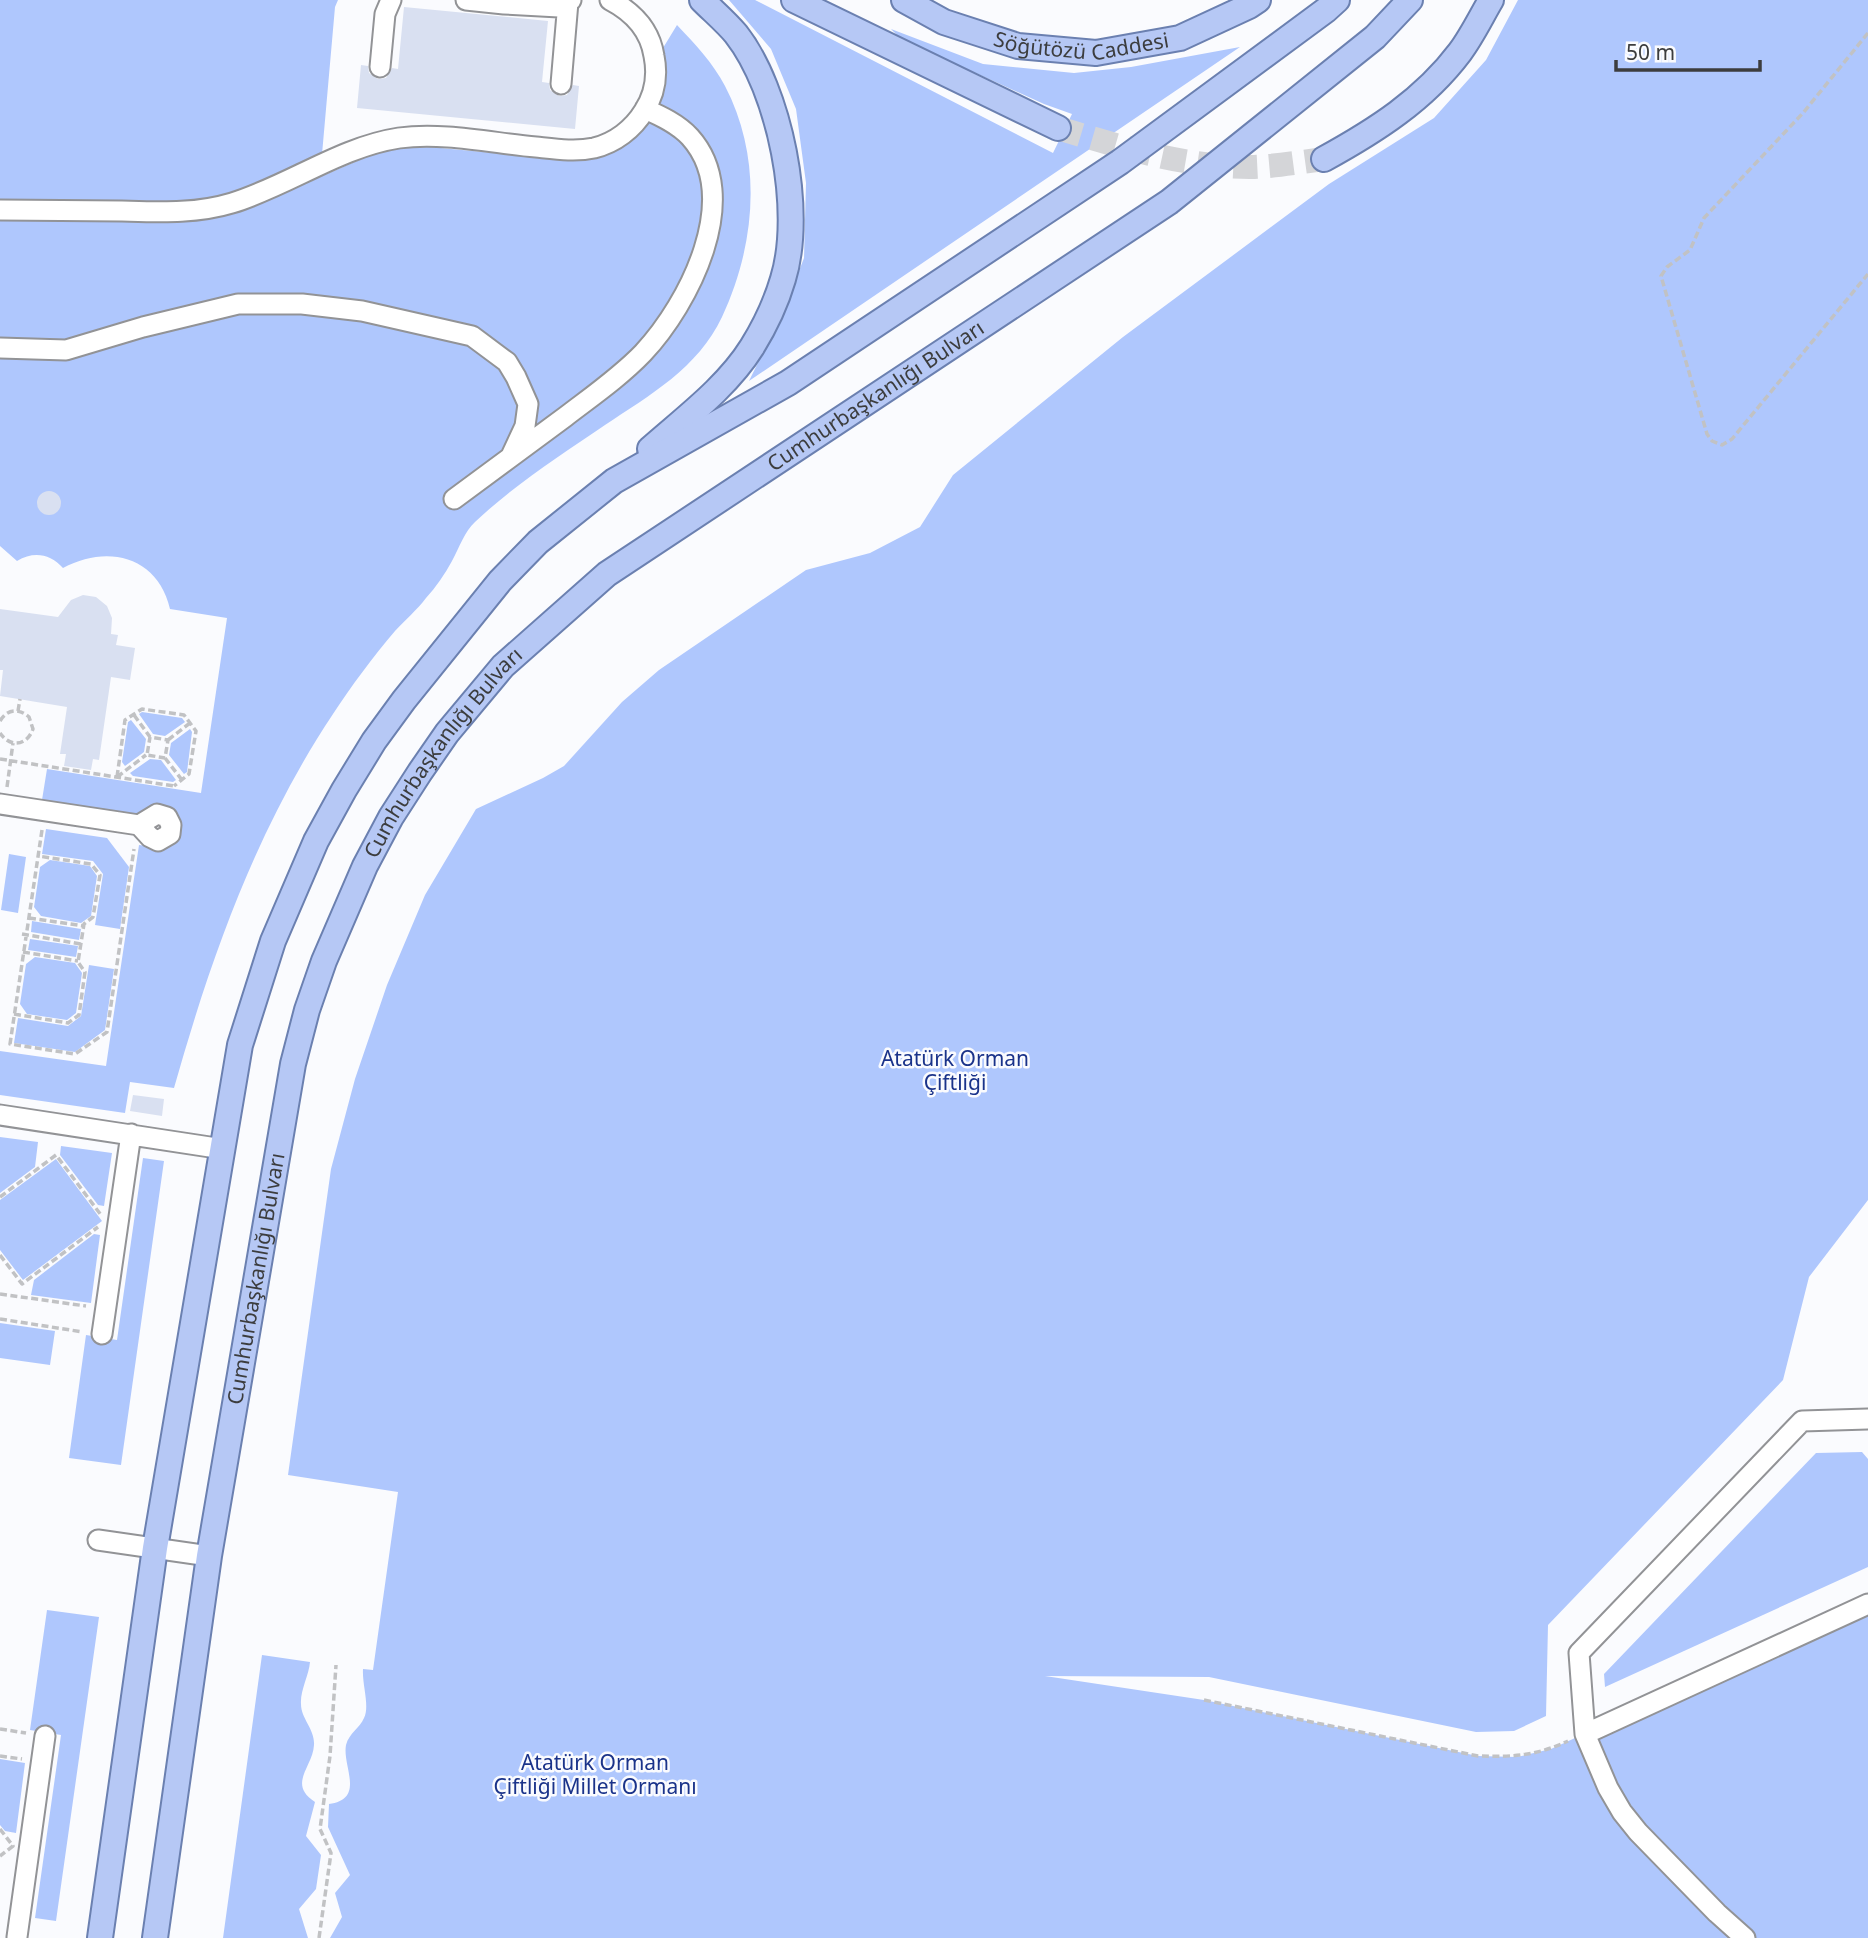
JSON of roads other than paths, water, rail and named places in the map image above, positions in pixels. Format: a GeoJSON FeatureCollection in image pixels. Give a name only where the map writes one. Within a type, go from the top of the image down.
{"type":"FeatureCollection","features":[{"type":"Feature","properties":{"kind":"main road"},"geometry":{"type":"LineString","coordinates":[[100,1938],[155,1548],[240,1045],[255,992],[294,891],[316,841],[344,790],[404,700],[500,581],[538,542],[614,481],[720,386],[751,349],[770,314],[784,277],[791,226],[788,176],[779,124],[761,78],[736,34],[702,0]]}},
{"type":"Feature","properties":{"kind":"main road"},"geometry":{"type":"LineString","coordinates":[[794,0],[1058,128]]}},
{"type":"Feature","properties":{"kind":"main road","name":"Söğütözü Caddesi"},"geometry":{"type":"LineString","coordinates":[[904,0],[944,22],[1018,46],[1096,53],[1180,38],[1258,0]]}},
{"type":"Feature","properties":{"kind":"main road"},"geometry":{"type":"LineString","coordinates":[[614,481],[800,376],[1120,162],[1337,0]]}},
{"type":"Feature","properties":{"kind":"main road","name":"Cumhurbaşkanlığı Bulvarı"},"geometry":{"type":"LineString","coordinates":[[155,1938],[209,1556],[293,1064],[307,1010],[324,961],[365,866],[391,817],[447,733],[503,666],[607,574],[1169,202],[1375,37],[1410,0]]}},
{"type":"Feature","properties":{"kind":"main road"},"geometry":{"type":"LineString","coordinates":[[1324,159],[1373,132],[1417,99],[1460,51],[1491,0]]}},
{"type":"Feature","properties":{"kind":"lane"},"geometry":{"type":"LineString","coordinates":[[380,67],[384,14],[391,0]]}},
{"type":"Feature","properties":{"kind":"lane"},"geometry":{"type":"LineString","coordinates":[[466,0],[509,2],[549,8],[559,7],[568,1]]}},
{"type":"Feature","properties":{"kind":"lane"},"geometry":{"type":"LineString","coordinates":[[0,210],[160,212],[209,209],[233,203],[370,145],[400,138],[430,137],[556,149],[583,149],[607,144],[636,122],[650,102],[656,77],[653,51],[643,27],[634,16],[610,0]]}},
{"type":"Feature","properties":{"kind":"lane"},"geometry":{"type":"LineString","coordinates":[[561,84],[568,1]]}},
{"type":"Feature","properties":{"kind":"lane"},"geometry":{"type":"LineString","coordinates":[[454,499],[602,388],[643,353],[674,312],[697,265],[712,218],[710,172],[690,137],[676,125],[645,109]]}},
{"type":"Feature","properties":{"kind":"lane"},"geometry":{"type":"LineString","coordinates":[[0,348],[66,351],[143,327],[238,303],[302,304],[362,311],[472,336],[507,362],[528,404],[524,426],[512,456]]}},
{"type":"Feature","properties":{"kind":"lane"},"geometry":{"type":"LineString","coordinates":[[2,804],[138,825]]}},
{"type":"Feature","properties":{"kind":"lane"},"geometry":{"type":"LineString","coordinates":[[0,1115],[223,1149]]}},
{"type":"Feature","properties":{"kind":"lane"},"geometry":{"type":"LineString","coordinates":[[102,1334],[131,1134]]}},
{"type":"Feature","properties":{"kind":"lane"},"geometry":{"type":"LineString","coordinates":[[1745,1938],[1638,1832],[1608,1788],[1585,1734],[1579,1653],[1802,1421],[1868,1419]]}},
{"type":"Feature","properties":{"kind":"lane"},"geometry":{"type":"LineString","coordinates":[[99,1540],[209,1556]]}},
{"type":"Feature","properties":{"kind":"lane"},"geometry":{"type":"LineString","coordinates":[[1585,1734],[1868,1604]]}},
{"type":"Feature","properties":{"kind":"lane"},"geometry":{"type":"LineString","coordinates":[[14,1936],[46,1736]]}},
{"type":"Feature","properties":{"kind":"tunnel"},"geometry":{"type":"LineString","coordinates":[[1058,128],[1154,155],[1204,164],[1254,167],[1324,159]]}},
{"type":"Feature","properties":{"kind":"park label","name":"Atatürk Orman Çiftliği"},"geometry":{"type":"Point","coordinates":[955,1071]}},
{"type":"Feature","properties":{"kind":"park label","name":"Atatürk Orman Çiftliği Millet Ormanı"},"geometry":{"type":"Point","coordinates":[595,1775]}}]}
